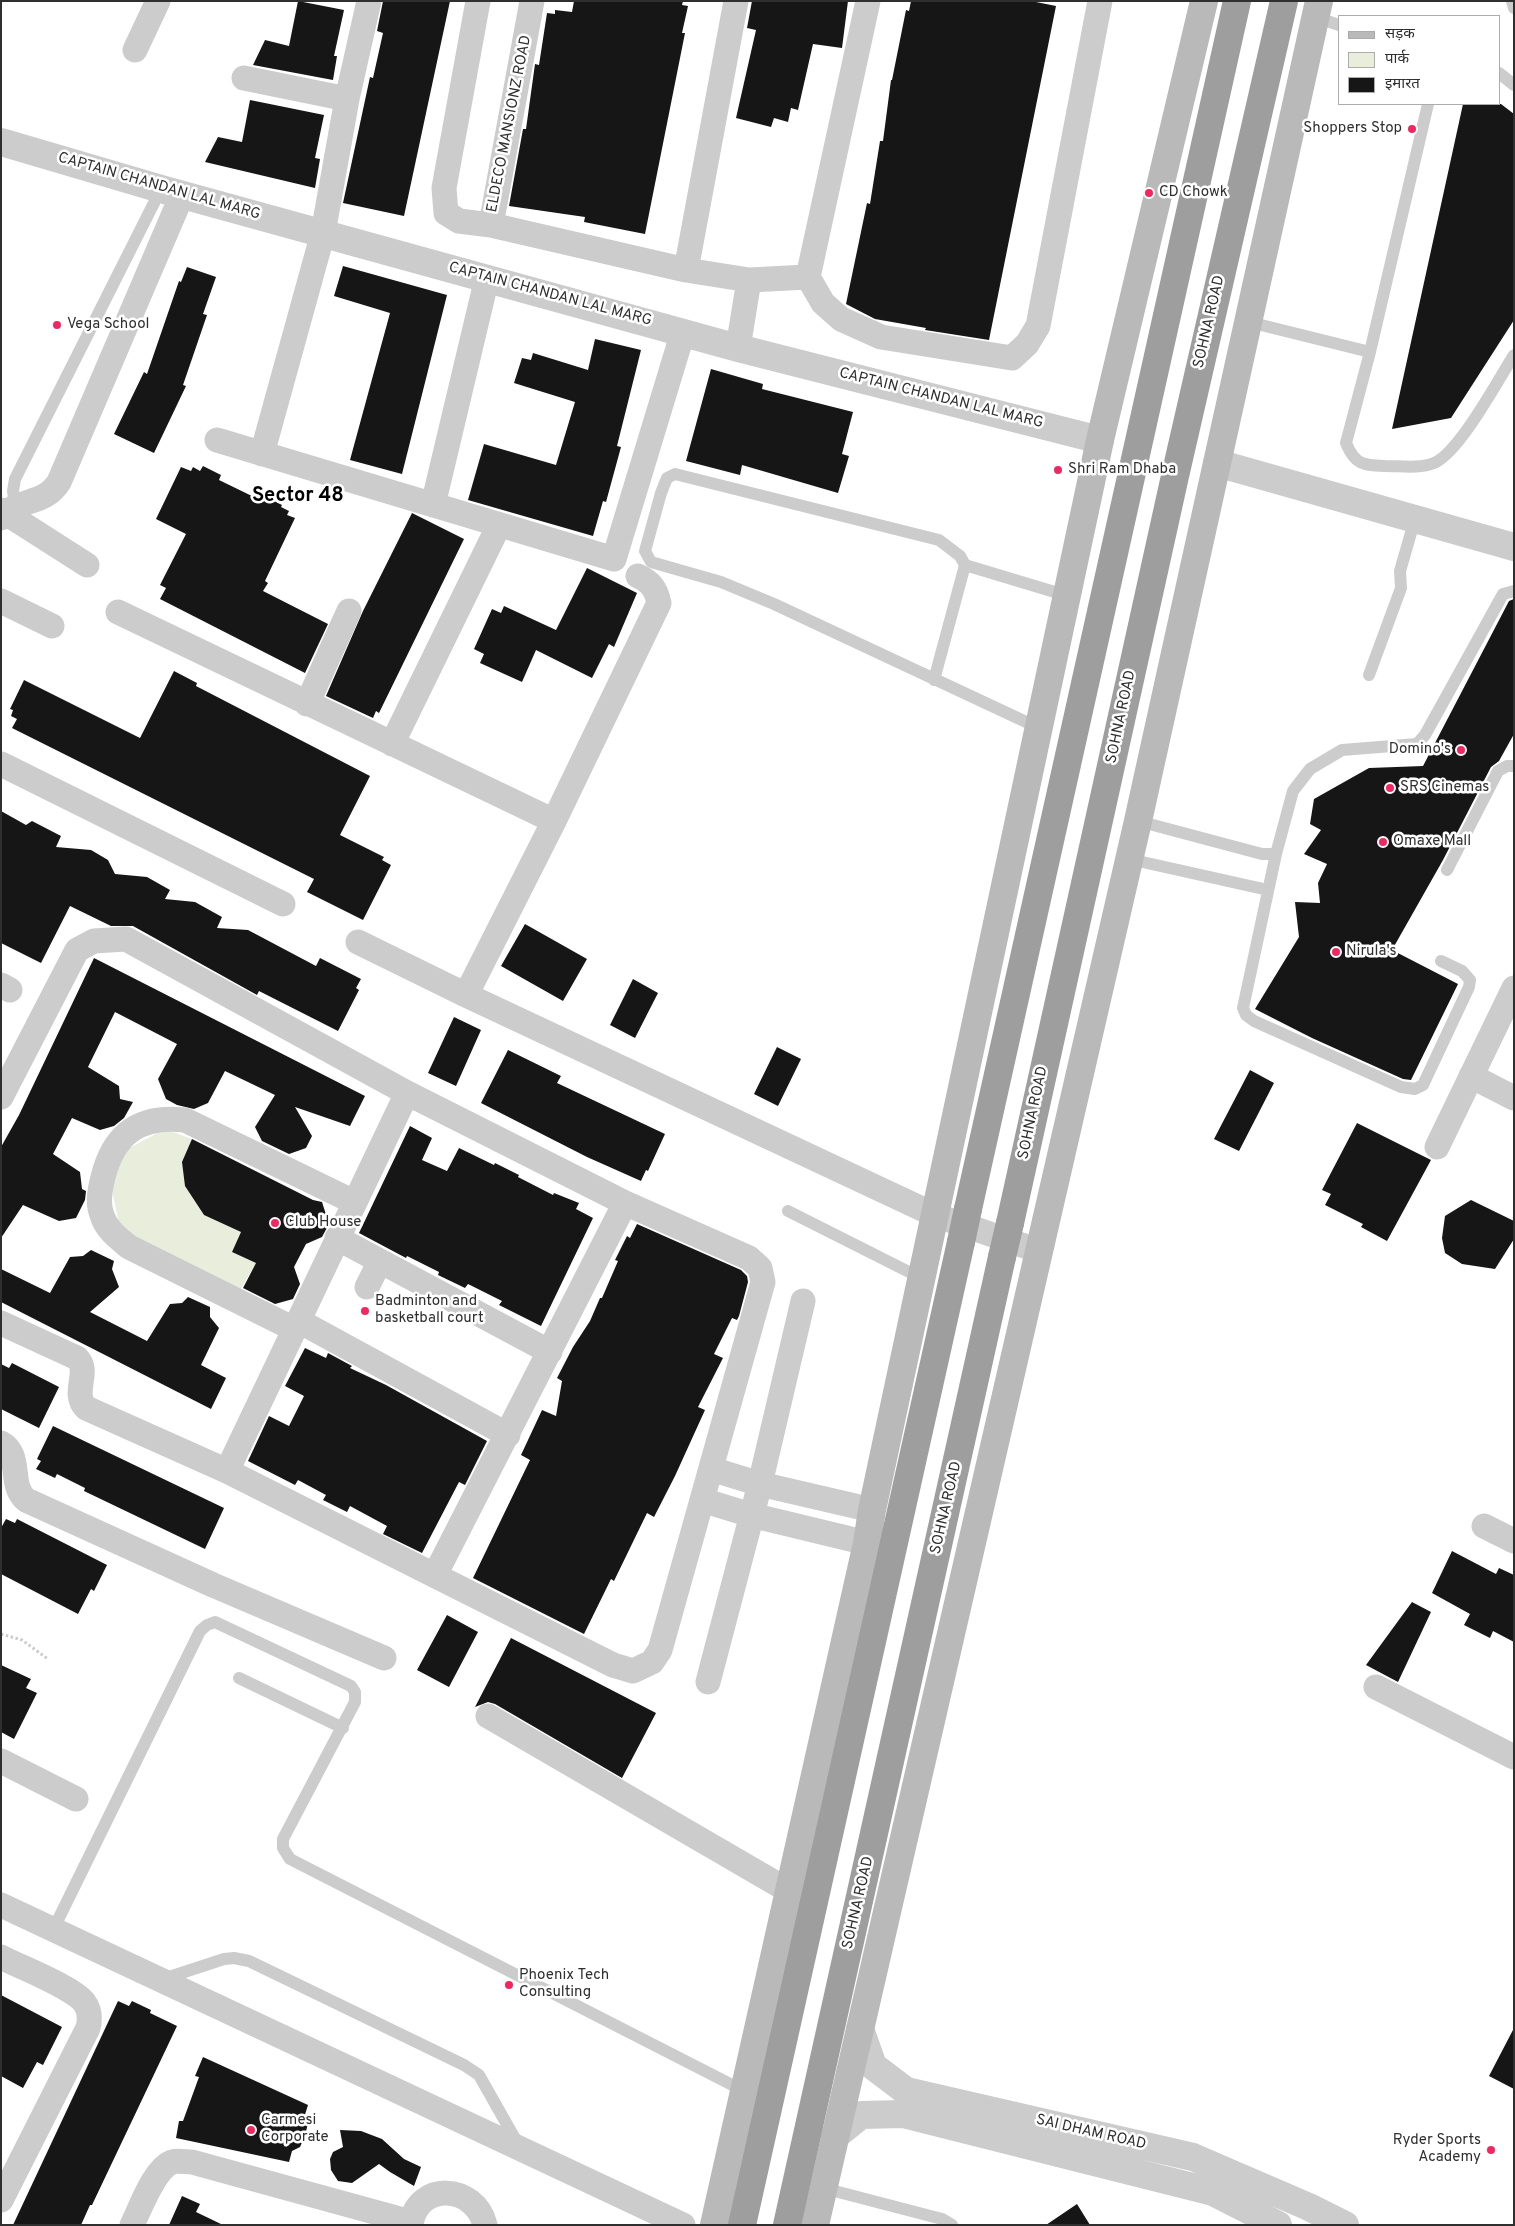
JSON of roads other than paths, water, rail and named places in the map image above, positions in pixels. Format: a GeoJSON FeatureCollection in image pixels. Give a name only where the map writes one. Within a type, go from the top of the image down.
{"type":"FeatureCollection","features":[{"type":"Feature","properties":{"kind":"highway"},"geometry":{"type":"LineString","coordinates":[[742,2225],[1237,1]]}},
{"type":"Feature","properties":{"kind":"highway","name":"SOHNA ROAD"},"geometry":{"type":"LineString","coordinates":[[787,2225],[1178,466],[1284,1]]}},
{"type":"Feature","properties":{"kind":"main road"},"geometry":{"type":"LineString","coordinates":[[714,2225],[867,1543],[872,1510],[921,1278],[1100,440],[1204,1]]}},
{"type":"Feature","properties":{"kind":"main road"},"geometry":{"type":"LineString","coordinates":[[815,2225],[1138,821],[1249,322],[1324,14]]}},
{"type":"Feature","properties":{"kind":"street"},"geometry":{"type":"LineString","coordinates":[[134,50],[158,1]]}},
{"type":"Feature","properties":{"kind":"street"},"geometry":{"type":"LineString","coordinates":[[262,454],[323,232],[347,99],[369,1]]}},
{"type":"Feature","properties":{"kind":"street","name":"ELDECO MANSIONZ ROAD"},"geometry":{"type":"LineString","coordinates":[[478,1],[444,188],[446,213],[459,221],[491,225],[532,1]]}},
{"type":"Feature","properties":{"kind":"street"},"geometry":{"type":"LineString","coordinates":[[686,270],[736,1]]}},
{"type":"Feature","properties":{"kind":"street"},"geometry":{"type":"LineString","coordinates":[[868,1],[808,278],[823,303],[841,319],[881,337],[1012,358],[1027,344],[1038,326],[1100,1]]}},
{"type":"Feature","properties":{"kind":"street"},"geometry":{"type":"LineString","coordinates":[[244,78],[347,99]]}},
{"type":"Feature","properties":{"kind":"street","name":"CAPTAIN CHANDAN LAL MARG"},"geometry":{"type":"LineString","coordinates":[[1,142],[171,192],[323,232],[738,348],[1100,440]]}},
{"type":"Feature","properties":{"kind":"street"},"geometry":{"type":"LineString","coordinates":[[6,512],[45,497],[54,491],[59,482],[171,192]]}},
{"type":"Feature","properties":{"kind":"street"},"geometry":{"type":"LineString","coordinates":[[491,225],[686,270],[749,280],[808,278]]}},
{"type":"Feature","properties":{"kind":"street"},"geometry":{"type":"LineString","coordinates":[[433,505],[487,278]]}},
{"type":"Feature","properties":{"kind":"street"},"geometry":{"type":"LineString","coordinates":[[738,348],[749,280]]}},
{"type":"Feature","properties":{"kind":"street"},"geometry":{"type":"LineString","coordinates":[[217,440],[614,558],[683,332]]}},
{"type":"Feature","properties":{"kind":"street"},"geometry":{"type":"LineString","coordinates":[[1217,463],[1514,547]]}},
{"type":"Feature","properties":{"kind":"street"},"geometry":{"type":"LineString","coordinates":[[6,512],[87,565]]}},
{"type":"Feature","properties":{"kind":"street"},"geometry":{"type":"LineString","coordinates":[[392,744],[499,524]]}},
{"type":"Feature","properties":{"kind":"street"},"geometry":{"type":"LineString","coordinates":[[466,995],[554,821],[659,603],[656,591],[647,580],[638,576]]}},
{"type":"Feature","properties":{"kind":"street"},"geometry":{"type":"LineString","coordinates":[[1,601],[52,626]]}},
{"type":"Feature","properties":{"kind":"street"},"geometry":{"type":"LineString","coordinates":[[307,704],[349,611]]}},
{"type":"Feature","properties":{"kind":"street"},"geometry":{"type":"LineString","coordinates":[[118,612],[554,821]]}},
{"type":"Feature","properties":{"kind":"street"},"geometry":{"type":"LineString","coordinates":[[1,764],[283,904]]}},
{"type":"Feature","properties":{"kind":"street"},"geometry":{"type":"LineString","coordinates":[[1,1097],[77,950],[94,941],[126,939],[407,1093],[625,1203],[749,1258],[760,1268],[763,1282],[660,1650],[652,1662],[633,1671],[613,1665],[227,1472],[86,1408],[79,1396],[83,1369],[81,1362],[77,1358],[1,1322]]}},
{"type":"Feature","properties":{"kind":"street"},"geometry":{"type":"LineString","coordinates":[[358,942],[466,995],[935,1215],[1039,1251]]}},
{"type":"Feature","properties":{"kind":"street"},"geometry":{"type":"LineString","coordinates":[[1436,1147],[1514,988]]}},
{"type":"Feature","properties":{"kind":"street"},"geometry":{"type":"LineString","coordinates":[[1471,1076],[1514,1098]]}},
{"type":"Feature","properties":{"kind":"street"},"geometry":{"type":"LineString","coordinates":[[227,1472],[407,1093]]}},
{"type":"Feature","properties":{"kind":"street"},"geometry":{"type":"LineString","coordinates":[[354,1202],[185,1120],[166,1118],[149,1121],[131,1129],[117,1143],[106,1165],[99,1192],[102,1215],[110,1231],[129,1247],[296,1325],[508,1435]]}},
{"type":"Feature","properties":{"kind":"street"},"geometry":{"type":"LineString","coordinates":[[435,1575],[625,1203]]}},
{"type":"Feature","properties":{"kind":"street"},"geometry":{"type":"LineString","coordinates":[[337,1238],[550,1352]]}},
{"type":"Feature","properties":{"kind":"street"},"geometry":{"type":"LineString","coordinates":[[367,1287],[380,1261]]}},
{"type":"Feature","properties":{"kind":"street"},"geometry":{"type":"LineString","coordinates":[[708,1682],[760,1484],[804,1301]]}},
{"type":"Feature","properties":{"kind":"street"},"geometry":{"type":"LineString","coordinates":[[1,1443],[9,1449],[12,1455],[17,1490],[26,1500],[212,1585],[384,1658]]}},
{"type":"Feature","properties":{"kind":"street"},"geometry":{"type":"LineString","coordinates":[[711,1469],[760,1484],[872,1510]]}},
{"type":"Feature","properties":{"kind":"street"},"geometry":{"type":"LineString","coordinates":[[702,1500],[751,1515],[867,1543]]}},
{"type":"Feature","properties":{"kind":"street"},"geometry":{"type":"LineString","coordinates":[[1484,1526],[1514,1541]]}},
{"type":"Feature","properties":{"kind":"street"},"geometry":{"type":"LineString","coordinates":[[1376,1687],[1514,1757]]}},
{"type":"Feature","properties":{"kind":"street"},"geometry":{"type":"LineString","coordinates":[[488,1716],[789,1891]]}},
{"type":"Feature","properties":{"kind":"street"},"geometry":{"type":"LineString","coordinates":[[1,1760],[76,1799]]}},
{"type":"Feature","properties":{"kind":"street"},"geometry":{"type":"LineString","coordinates":[[1,1906],[684,2225]]}},
{"type":"Feature","properties":{"kind":"street"},"geometry":{"type":"LineString","coordinates":[[1,1957],[74,1994],[85,2004],[90,2018],[88,2028],[1,2200]]}},
{"type":"Feature","properties":{"kind":"street","name":"SAI DHAM ROAD"},"geometry":{"type":"LineString","coordinates":[[860,2029],[873,2066],[906,2091],[1193,2157],[1309,2207],[1345,2225]]}},
{"type":"Feature","properties":{"kind":"street","name":"SAI DHAM ROAD"},"geometry":{"type":"LineString","coordinates":[[835,2136],[861,2115],[903,2114],[1058,2155],[1213,2192],[1278,2225]]}},
{"type":"Feature","properties":{"kind":"street"},"geometry":{"type":"LineString","coordinates":[[1058,2155],[1064,2127]]}},
{"type":"Feature","properties":{"kind":"street"},"geometry":{"type":"LineString","coordinates":[[132,2225],[155,2179],[163,2167],[174,2161],[192,2162],[411,2223],[416,2211],[424,2202],[434,2196],[456,2193],[467,2198],[477,2206],[483,2216],[485,2225]]}},
{"type":"Feature","properties":{"kind":"lane"},"geometry":{"type":"LineString","coordinates":[[1512,1],[1514,8]]}},
{"type":"Feature","properties":{"kind":"lane"},"geometry":{"type":"LineString","coordinates":[[1500,73],[1514,85]]}},
{"type":"Feature","properties":{"kind":"lane"},"geometry":{"type":"LineString","coordinates":[[1428,105],[1370,352],[1346,443],[1351,454],[1363,465],[1415,467],[1436,462],[1456,445],[1514,355]]}},
{"type":"Feature","properties":{"kind":"lane"},"geometry":{"type":"LineString","coordinates":[[6,512],[16,479],[171,192]]}},
{"type":"Feature","properties":{"kind":"lane"},"geometry":{"type":"LineString","coordinates":[[1249,322],[1370,352]]}},
{"type":"Feature","properties":{"kind":"lane"},"geometry":{"type":"LineString","coordinates":[[934,680],[965,565],[960,556],[939,540],[675,474],[667,478],[645,551],[651,562],[721,582],[774,604],[934,680],[1039,728]]}},
{"type":"Feature","properties":{"kind":"lane"},"geometry":{"type":"LineString","coordinates":[[1369,675],[1401,588],[1400,571],[1415,519]]}},
{"type":"Feature","properties":{"kind":"lane"},"geometry":{"type":"LineString","coordinates":[[965,565],[1068,596]]}},
{"type":"Feature","properties":{"kind":"lane"},"geometry":{"type":"LineString","coordinates":[[1441,961],[1462,971],[1470,980],[1469,988],[1423,1086],[1415,1089],[1401,1087],[1254,1021],[1246,1015],[1243,1008],[1276,854],[1293,791],[1310,769],[1342,750],[1416,744],[1425,735],[1503,594],[1514,591]]}},
{"type":"Feature","properties":{"kind":"lane"},"geometry":{"type":"LineString","coordinates":[[1447,870],[1498,771],[1507,766],[1514,766]]}},
{"type":"Feature","properties":{"kind":"lane"},"geometry":{"type":"LineString","coordinates":[[1138,821],[1262,854],[1276,854]]}},
{"type":"Feature","properties":{"kind":"lane"},"geometry":{"type":"LineString","coordinates":[[1129,859],[1268,890]]}},
{"type":"Feature","properties":{"kind":"lane"},"geometry":{"type":"LineString","coordinates":[[788,1211],[921,1278]]}},
{"type":"Feature","properties":{"kind":"lane"},"geometry":{"type":"LineString","coordinates":[[53,1930],[200,1631],[207,1625],[215,1622],[351,1686],[355,1692],[355,1702],[343,1728],[283,1839],[283,1848],[290,1859],[744,2091]]}},
{"type":"Feature","properties":{"kind":"lane"},"geometry":{"type":"LineString","coordinates":[[239,1678],[343,1728]]}},
{"type":"Feature","properties":{"kind":"lane"},"geometry":{"type":"LineString","coordinates":[[160,1980],[224,1959],[234,1958],[249,1961],[464,2065],[479,2075],[520,2148]]}},
{"type":"Feature","properties":{"kind":"lane"},"geometry":{"type":"LineString","coordinates":[[823,2188],[942,2219],[952,2225]]}},
{"type":"Feature","properties":{"kind":"place","name":"Shoppers Stop"},"geometry":{"type":"Point","coordinates":[1412,129]}},
{"type":"Feature","properties":{"kind":"place","name":"CD Chowk"},"geometry":{"type":"Point","coordinates":[1149,193]}},
{"type":"Feature","properties":{"kind":"place","name":"Vega School"},"geometry":{"type":"Point","coordinates":[57,325]}},
{"type":"Feature","properties":{"kind":"place","name":"Shri Ram Dhaba"},"geometry":{"type":"Point","coordinates":[1058,470]}},
{"type":"Feature","properties":{"kind":"place","name":"Domino's"},"geometry":{"type":"Point","coordinates":[1461,750]}},
{"type":"Feature","properties":{"kind":"place","name":"SRS Cinemas"},"geometry":{"type":"Point","coordinates":[1390,788]}},
{"type":"Feature","properties":{"kind":"place","name":"Omaxe Mall"},"geometry":{"type":"Point","coordinates":[1383,842]}},
{"type":"Feature","properties":{"kind":"place","name":"Nirula's"},"geometry":{"type":"Point","coordinates":[1336,952]}},
{"type":"Feature","properties":{"kind":"place","name":"Club House"},"geometry":{"type":"Point","coordinates":[275,1223]}},
{"type":"Feature","properties":{"kind":"place","name":"Badminton and basketball court"},"geometry":{"type":"Point","coordinates":[365,1311]}},
{"type":"Feature","properties":{"kind":"place","name":"Phoenix Tech Consulting"},"geometry":{"type":"Point","coordinates":[509,1985]}},
{"type":"Feature","properties":{"kind":"place","name":"Carmesi Corporate"},"geometry":{"type":"Point","coordinates":[251,2130]}},
{"type":"Feature","properties":{"kind":"place","name":"Ryder Sports Academy"},"geometry":{"type":"Point","coordinates":[1491,2150]}},
{"type":"Feature","properties":{"kind":"district","name":"Sector 48"},"geometry":{"type":"Point","coordinates":[298,497]}}]}
